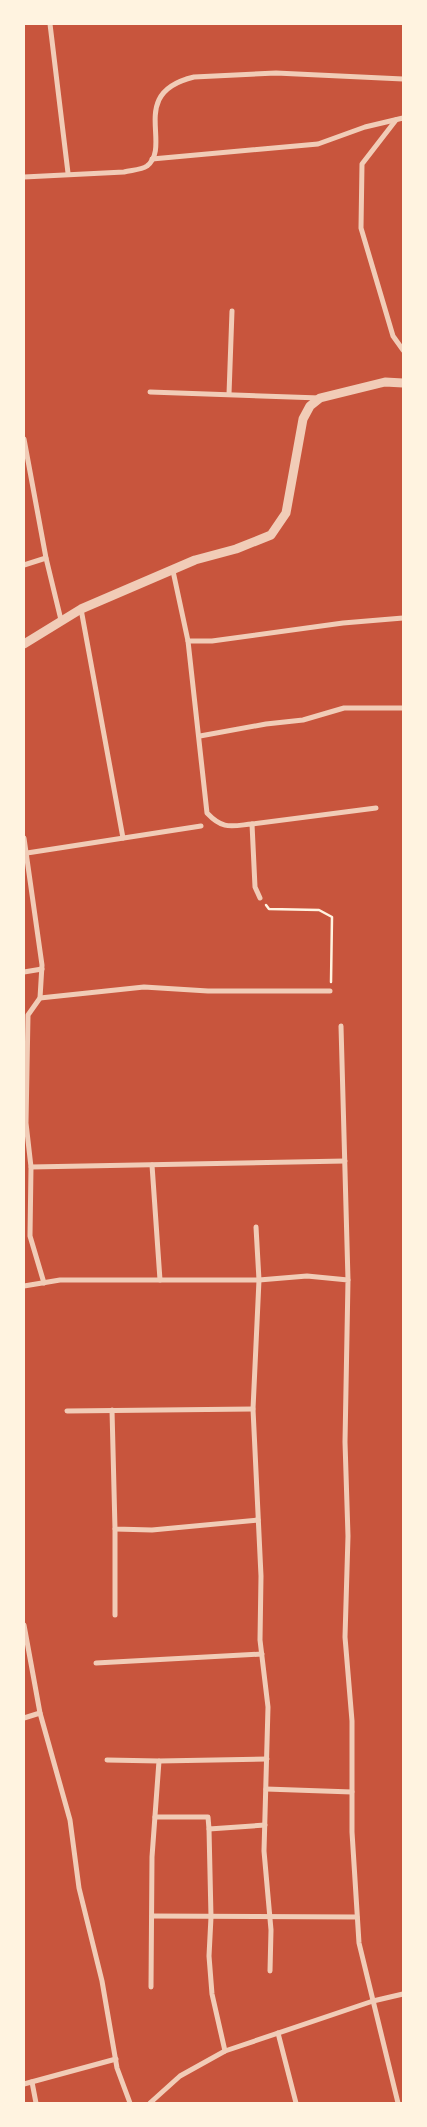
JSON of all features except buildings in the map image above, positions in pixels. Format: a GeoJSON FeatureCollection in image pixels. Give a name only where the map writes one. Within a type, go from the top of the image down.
{"type":"FeatureCollection","features":[{"type":"Feature","properties":{"kind":"street"},"geometry":{"type":"LineString","coordinates":[[50,24],[68,173]]}},
{"type":"Feature","properties":{"kind":"street"},"geometry":{"type":"LineString","coordinates":[[152,159],[157,102],[163,93],[182,79],[276,73],[403,79]]}},
{"type":"Feature","properties":{"kind":"street"},"geometry":{"type":"LineString","coordinates":[[24,176],[140,169],[152,159],[318,144],[365,127],[403,118]]}},
{"type":"Feature","properties":{"kind":"street"},"geometry":{"type":"LineString","coordinates":[[396,120],[362,164],[361,228],[393,336],[403,350]]}},
{"type":"Feature","properties":{"kind":"street"},"geometry":{"type":"LineString","coordinates":[[229,394],[232,311]]}},
{"type":"Feature","properties":{"kind":"street"},"geometry":{"type":"LineString","coordinates":[[150,392],[320,398],[385,382],[403,383]]}},
{"type":"Feature","properties":{"kind":"street"},"geometry":{"type":"LineString","coordinates":[[24,644],[81,609],[196,560],[271,535],[286,513],[291,494],[303,419],[310,406],[320,398]]}},
{"type":"Feature","properties":{"kind":"street"},"geometry":{"type":"LineString","coordinates":[[24,439],[46,558],[61,620]]}},
{"type":"Feature","properties":{"kind":"street"},"geometry":{"type":"LineString","coordinates":[[24,468],[30,466]]}},
{"type":"Feature","properties":{"kind":"street"},"geometry":{"type":"LineString","coordinates":[[24,565],[46,558]]}},
{"type":"Feature","properties":{"kind":"street"},"geometry":{"type":"LineString","coordinates":[[174,570],[188,641],[207,813],[215,822],[224,826],[376,808]]}},
{"type":"Feature","properties":{"kind":"street"},"geometry":{"type":"LineString","coordinates":[[81,609],[123,838]]}},
{"type":"Feature","properties":{"kind":"street"},"geometry":{"type":"LineString","coordinates":[[188,641],[212,641],[343,623],[403,618]]}},
{"type":"Feature","properties":{"kind":"street"},"geometry":{"type":"LineString","coordinates":[[200,736],[266,724],[303,720],[344,708],[403,708]]}},
{"type":"Feature","properties":{"kind":"street"},"geometry":{"type":"LineString","coordinates":[[252,824],[256,887],[260,898]]}},
{"type":"Feature","properties":{"kind":"street"},"geometry":{"type":"LineString","coordinates":[[27,853],[201,826]]}},
{"type":"Feature","properties":{"kind":"street"},"geometry":{"type":"LineString","coordinates":[[24,838],[42,969],[40,998],[28,1015],[25,1117],[31,1166],[30,1236],[44,1283]]}},
{"type":"Feature","properties":{"kind":"street"},"geometry":{"type":"LineString","coordinates":[[24,972],[42,969]]}},
{"type":"Feature","properties":{"kind":"street"},"geometry":{"type":"LineString","coordinates":[[40,998],[144,987],[208,991],[330,991]]}},
{"type":"Feature","properties":{"kind":"street"},"geometry":{"type":"LineString","coordinates":[[341,1026],[348,1280],[345,1442],[348,1536],[345,1637],[352,1721],[352,1832],[359,1944],[398,2103]]}},
{"type":"Feature","properties":{"kind":"street"},"geometry":{"type":"LineString","coordinates":[[31,1166],[345,1161]]}},
{"type":"Feature","properties":{"kind":"street"},"geometry":{"type":"LineString","coordinates":[[152,1164],[160,1280]]}},
{"type":"Feature","properties":{"kind":"street"},"geometry":{"type":"LineString","coordinates":[[24,1197],[31,1196]]}},
{"type":"Feature","properties":{"kind":"street"},"geometry":{"type":"LineString","coordinates":[[256,1227],[259,1280],[253,1409],[262,1654],[268,1708],[264,1851],[270,1915],[270,1971]]}},
{"type":"Feature","properties":{"kind":"street"},"geometry":{"type":"LineString","coordinates":[[24,1286],[60,1280],[259,1280],[308,1276],[348,1280]]}},
{"type":"Feature","properties":{"kind":"street"},"geometry":{"type":"LineString","coordinates":[[67,1411],[253,1409]]}},
{"type":"Feature","properties":{"kind":"street"},"geometry":{"type":"LineString","coordinates":[[112,1410],[115,1529],[114,1615]]}},
{"type":"Feature","properties":{"kind":"street"},"geometry":{"type":"LineString","coordinates":[[115,1529],[152,1530],[258,1520]]}},
{"type":"Feature","properties":{"kind":"street"},"geometry":{"type":"LineString","coordinates":[[24,1625],[40,1713],[70,1820],[79,1888],[102,1981],[116,2059],[130,2103]]}},
{"type":"Feature","properties":{"kind":"street"},"geometry":{"type":"LineString","coordinates":[[96,1664],[262,1654]]}},
{"type":"Feature","properties":{"kind":"street"},"geometry":{"type":"LineString","coordinates":[[24,1718],[40,1713]]}},
{"type":"Feature","properties":{"kind":"street"},"geometry":{"type":"LineString","coordinates":[[107,1760],[267,1759]]}},
{"type":"Feature","properties":{"kind":"street"},"geometry":{"type":"LineString","coordinates":[[151,1987],[152,1858],[159,1761]]}},
{"type":"Feature","properties":{"kind":"street"},"geometry":{"type":"LineString","coordinates":[[266,1789],[352,1792]]}},
{"type":"Feature","properties":{"kind":"street"},"geometry":{"type":"LineString","coordinates":[[155,1817],[208,1817],[211,1917],[209,1956],[212,1994],[225,2051]]}},
{"type":"Feature","properties":{"kind":"street"},"geometry":{"type":"LineString","coordinates":[[209,1829],[265,1825]]}},
{"type":"Feature","properties":{"kind":"street"},"geometry":{"type":"LineString","coordinates":[[152,1916],[270,1915],[357,1917]]}},
{"type":"Feature","properties":{"kind":"street"},"geometry":{"type":"LineString","coordinates":[[150,2103],[180,2076],[225,2051],[373,2001],[403,1994]]}},
{"type":"Feature","properties":{"kind":"street"},"geometry":{"type":"LineString","coordinates":[[278,2033],[296,2103]]}},
{"type":"Feature","properties":{"kind":"street"},"geometry":{"type":"LineString","coordinates":[[24,2084],[116,2059]]}},
{"type":"Feature","properties":{"kind":"street"},"geometry":{"type":"LineString","coordinates":[[32,2082],[36,2103]]}},
{"type":"Feature","properties":{"kind":"path"},"geometry":{"type":"LineString","coordinates":[[260,898],[269,909],[319,910],[332,917],[330,991]]}}]}
